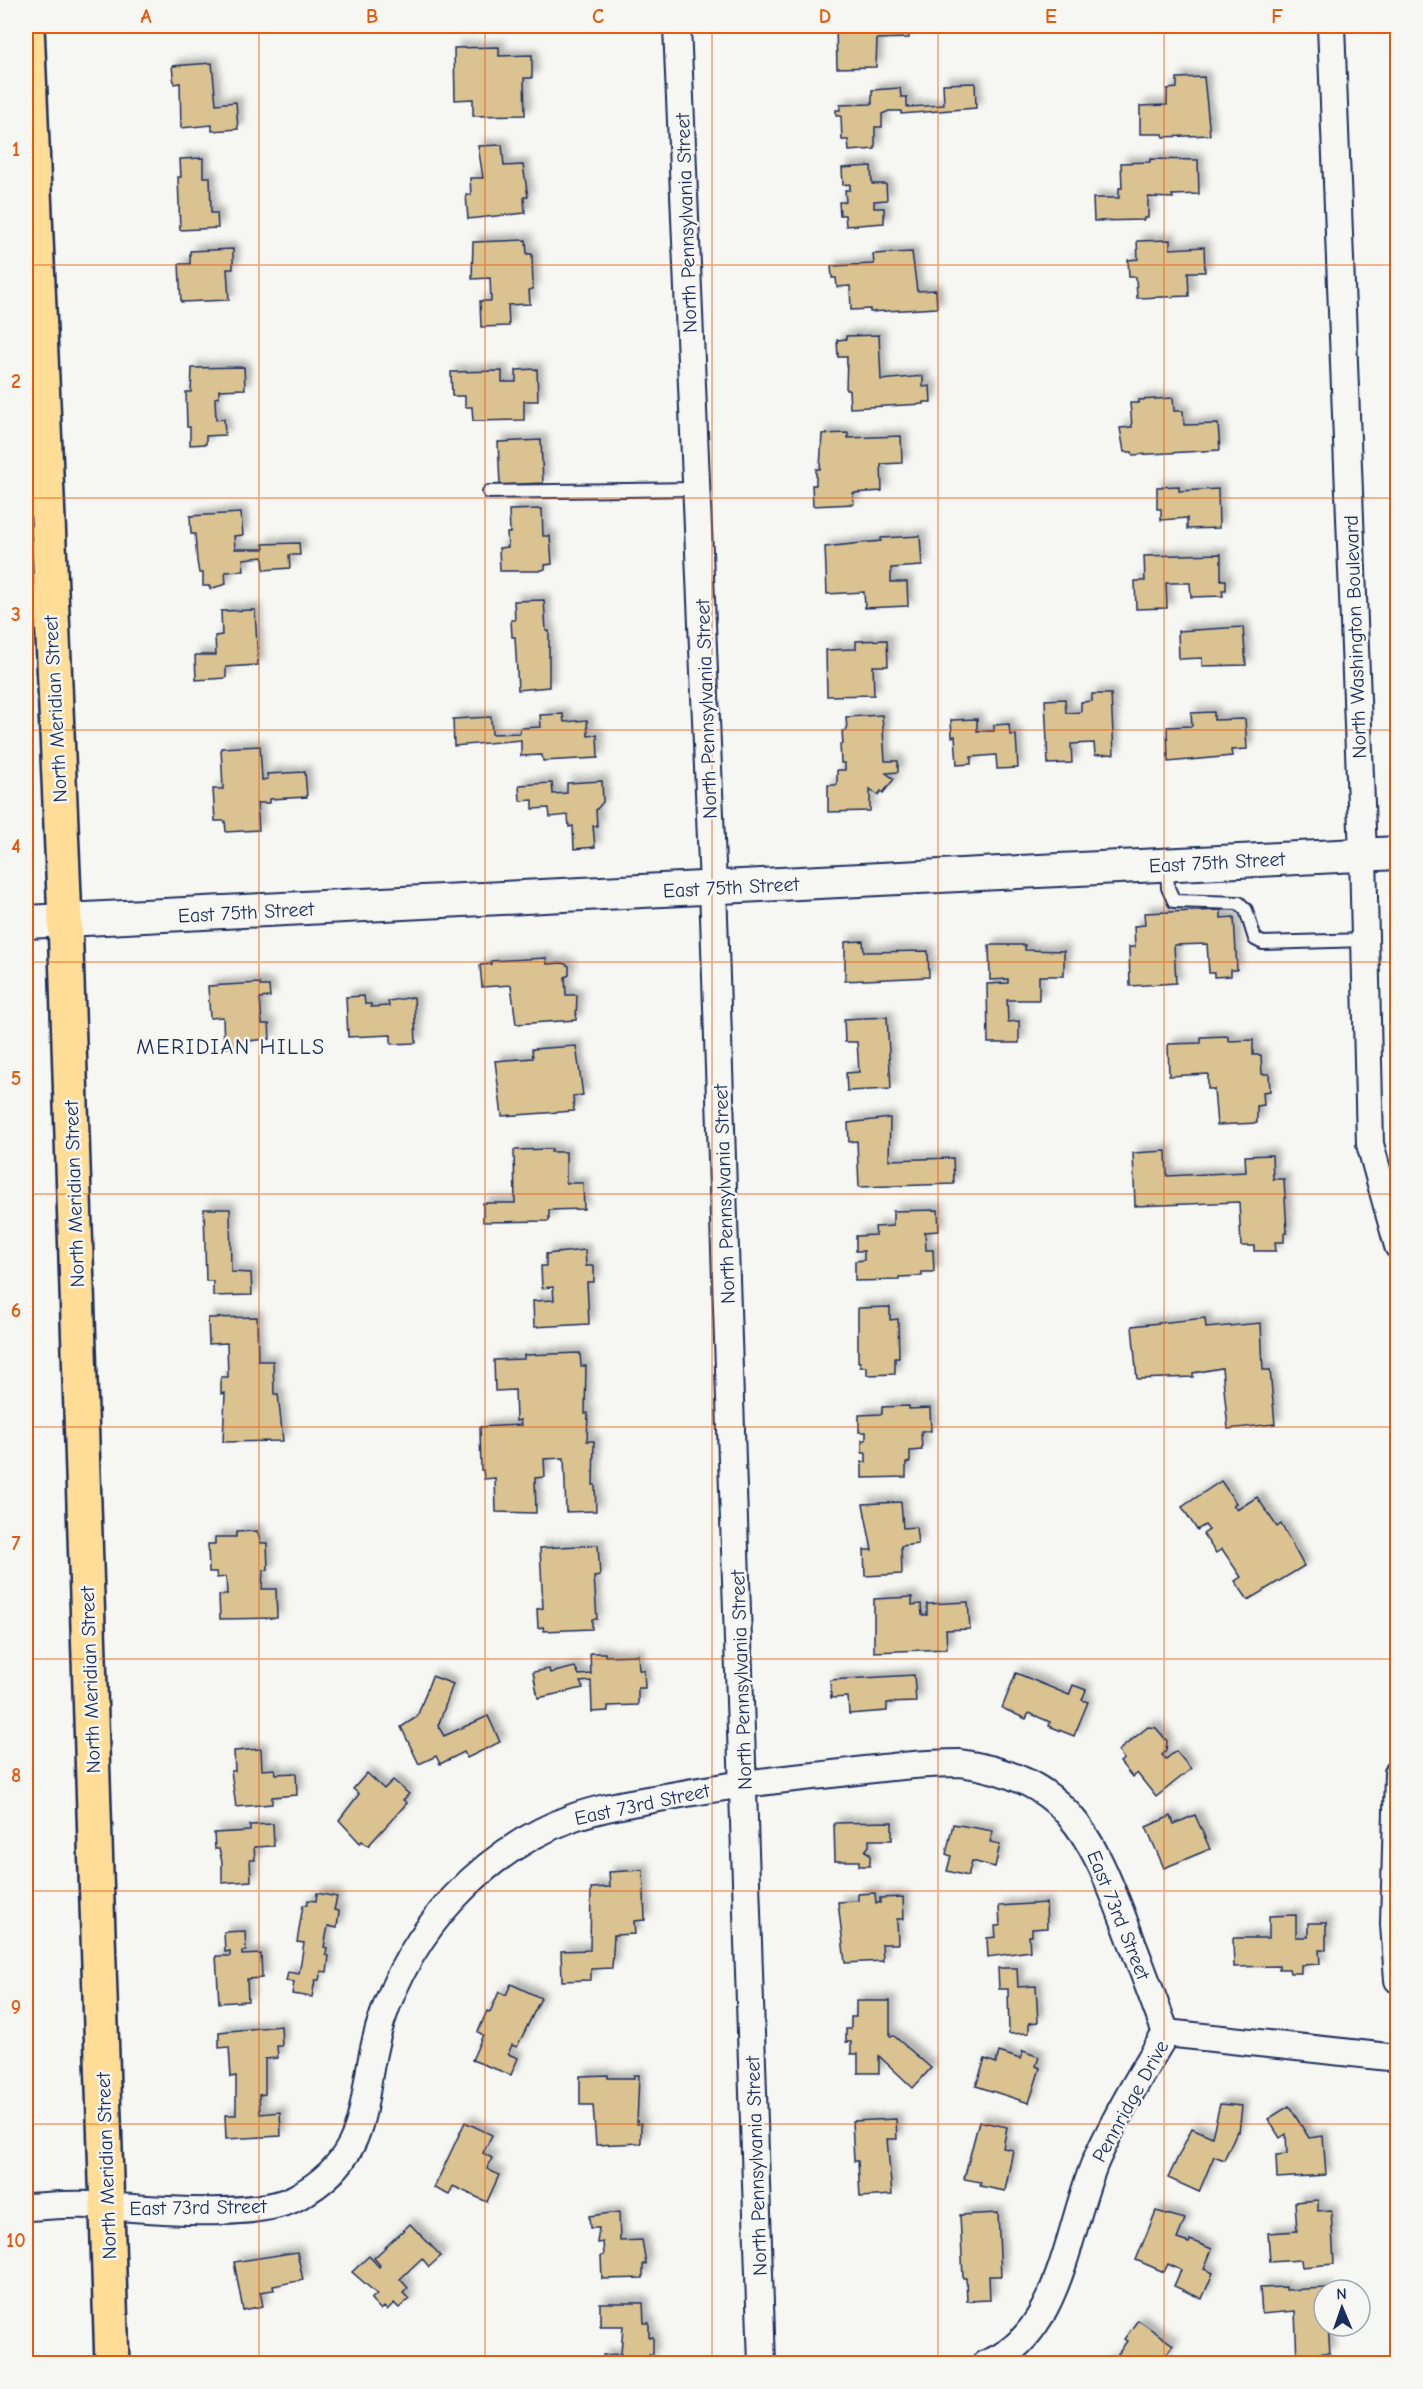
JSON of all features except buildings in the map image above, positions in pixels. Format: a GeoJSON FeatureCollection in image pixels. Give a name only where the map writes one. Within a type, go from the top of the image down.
{"type":"FeatureCollection","features":[{"type":"Feature","properties":{"kind":"main road","name":"North Meridian Street"},"geometry":{"type":"LineString","coordinates":[[27,26],[65,920],[111,2364]]}},
{"type":"Feature","properties":{"kind":"street","name":"North Pennsylvania Street"},"geometry":{"type":"LineString","coordinates":[[677,26],[713,887],[762,2364]]}},
{"type":"Feature","properties":{"kind":"street","name":"North Washington Boulevard"},"geometry":{"type":"LineString","coordinates":[[1331,26],[1364,855],[1370,1144],[1398,1246]]}},
{"type":"Feature","properties":{"kind":"street","name":"East 75th Street"},"geometry":{"type":"LineString","coordinates":[[26,922],[1398,853]]}},
{"type":"Feature","properties":{"kind":"street","name":"East 73rd Street"},"geometry":{"type":"LineString","coordinates":[[26,2207],[87,2205],[258,2210],[275,2206],[304,2193],[325,2178],[349,2149],[362,2120],[377,2033],[397,1978],[422,1936],[467,1883],[525,1840],[575,1817],[620,1805],[744,1783],[960,1763],[996,1768],[1031,1784],[1060,1806],[1097,1853],[1166,2033]]}},
{"type":"Feature","properties":{"kind":"street"},"geometry":{"type":"LineString","coordinates":[[1398,1773],[1394,1924],[1398,1980]]}},
{"type":"Feature","properties":{"kind":"street","name":"Pennridge Drive"},"geometry":{"type":"LineString","coordinates":[[985,2364],[1015,2346],[1045,2309],[1097,2158],[1118,2114],[1166,2033],[1398,2058]]}},
{"type":"Feature","properties":{"kind":"lane"},"geometry":{"type":"LineString","coordinates":[[489,492],[697,489]]}},
{"type":"Feature","properties":{"kind":"lane"},"geometry":{"type":"LineString","coordinates":[[1167,865],[1168,888],[1174,901],[1239,903],[1246,910],[1255,939],[1263,943],[1365,940]]}},
{"type":"Feature","properties":{"kind":"district","name":"MERIDIAN HILLS"},"geometry":{"type":"Point","coordinates":[231,1046]}}]}
